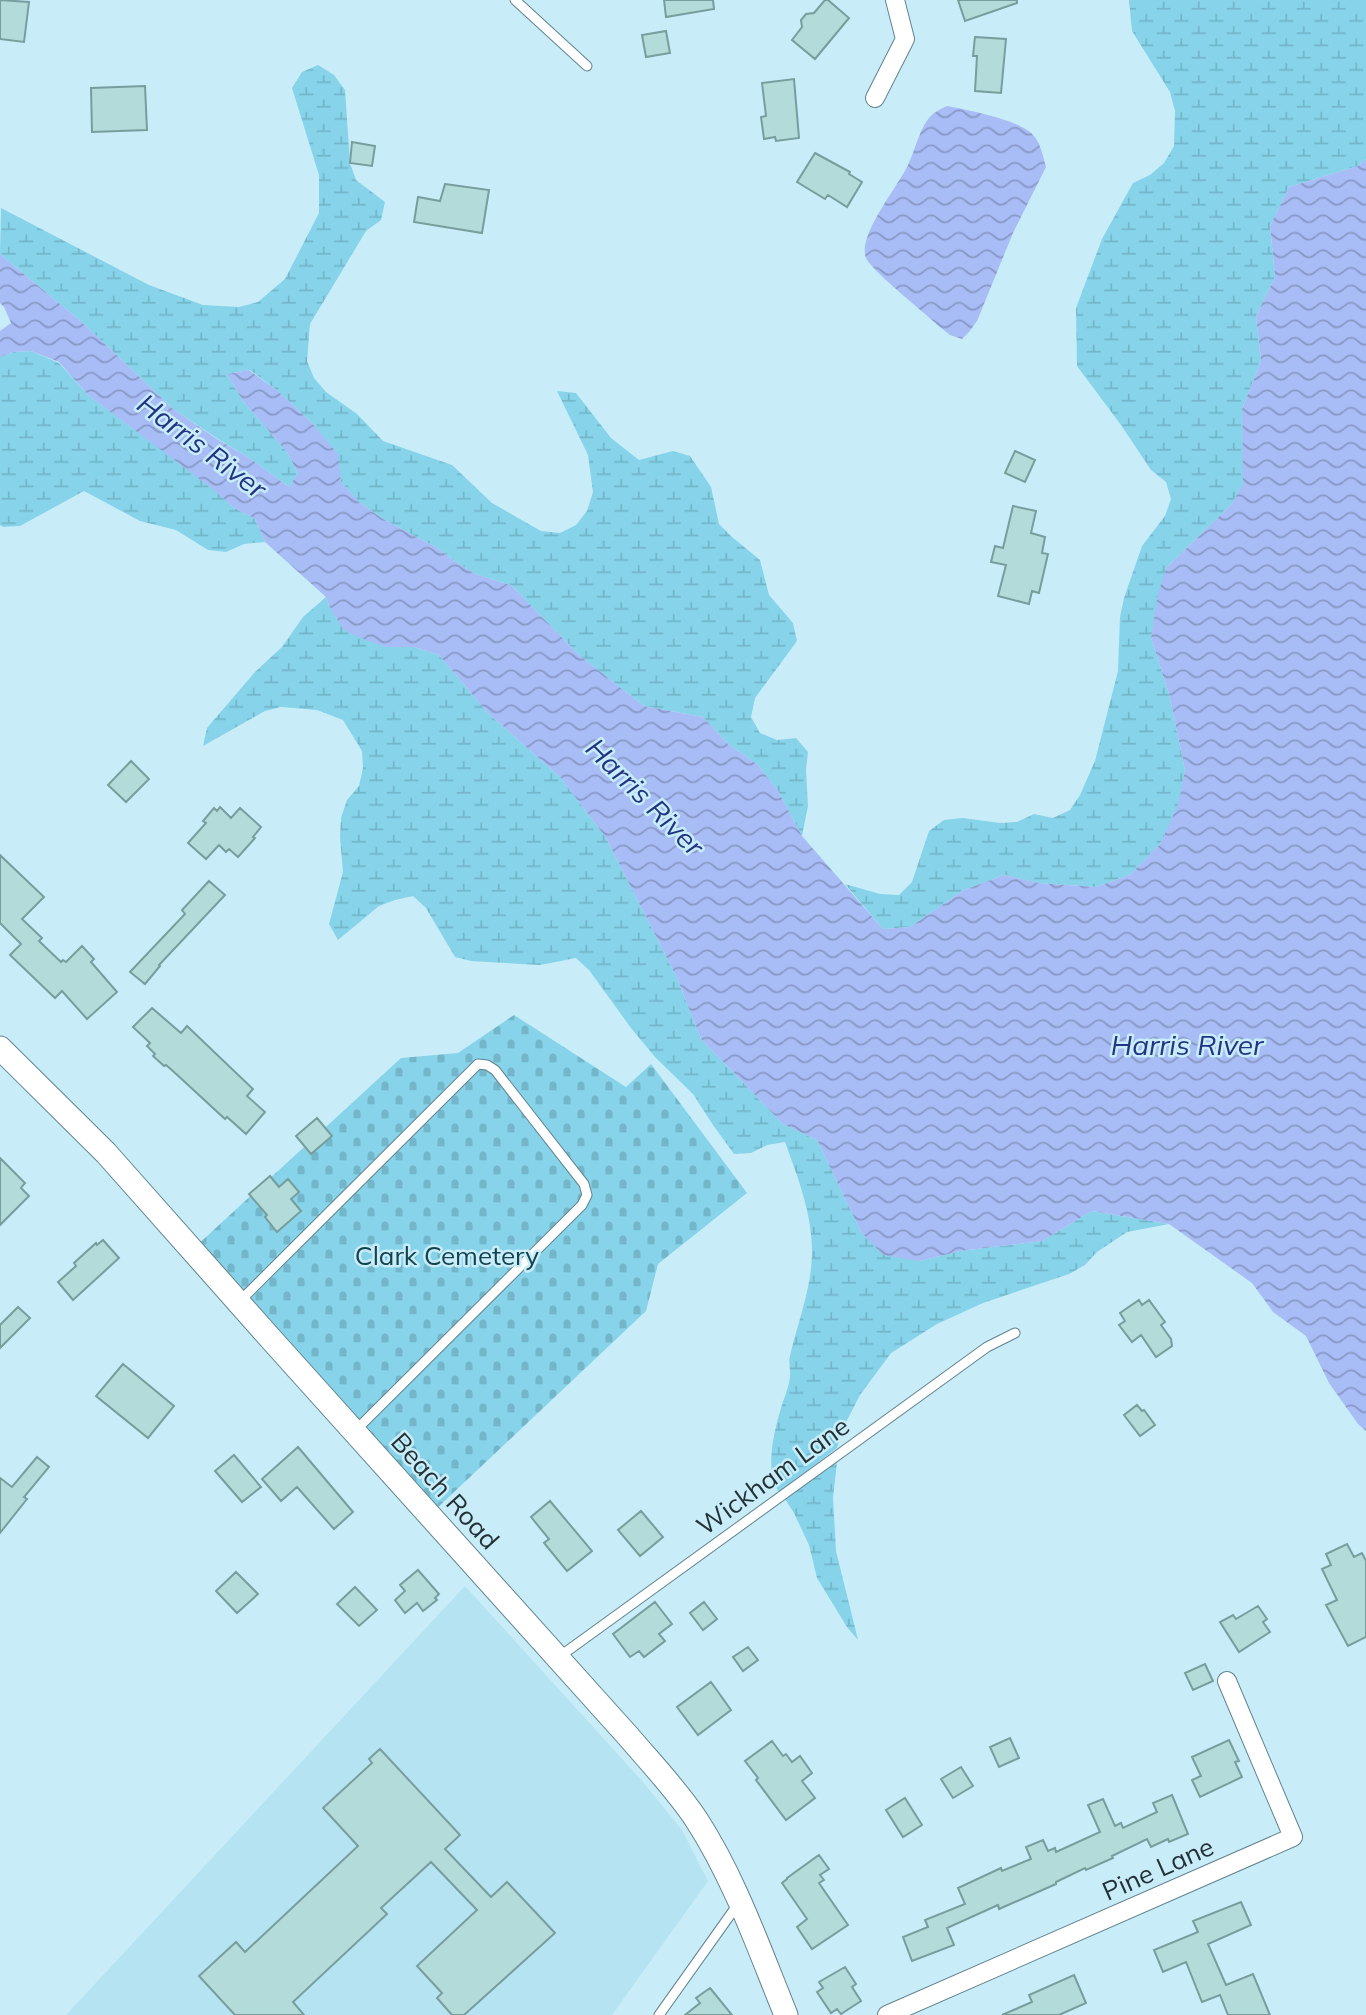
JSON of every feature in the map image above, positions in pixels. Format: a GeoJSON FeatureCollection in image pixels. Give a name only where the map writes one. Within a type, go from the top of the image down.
{"type":"FeatureCollection","features":[{"type":"Feature","properties":{"kind":"street"},"geometry":{"type":"LineString","coordinates":[[875,98],[905,38],[894,0]]}},
{"type":"Feature","properties":{"kind":"street","name":"Beach Road"},"geometry":{"type":"LineString","coordinates":[[0,1048],[106,1153],[628,1736],[687,1807],[704,1833],[739,1903],[786,2015]]}},
{"type":"Feature","properties":{"kind":"street","name":"Pine Lane"},"geometry":{"type":"LineString","coordinates":[[887,2015],[1293,1837],[1227,1681]]}},
{"type":"Feature","properties":{"kind":"lane"},"geometry":{"type":"LineString","coordinates":[[515,0],[587,66]]}},
{"type":"Feature","properties":{"kind":"lane"},"geometry":{"type":"LineString","coordinates":[[239,1302],[478,1064],[495,1069],[584,1184],[587,1195],[582,1205],[355,1432]]}},
{"type":"Feature","properties":{"kind":"lane","name":"Wickham Lane"},"geometry":{"type":"LineString","coordinates":[[558,1658],[987,1347],[1015,1333]]}},
{"type":"Feature","properties":{"kind":"lane"},"geometry":{"type":"LineString","coordinates":[[659,2015],[739,1903]]}},
{"type":"Feature","properties":{"kind":"shaded area"},"geometry":{"type":"Polygon","coordinates":[[[465,1586],[643,1782],[682,1830],[708,1881],[612,2015],[66,2015],[465,1586]]]}},
{"type":"Feature","properties":{"kind":"green space"},"geometry":{"type":"Polygon","coordinates":[[[1129,0],[1366,0],[1366,159],[1358,166],[1289,187],[1270,226],[1275,277],[1256,316],[1261,361],[1242,409],[1244,484],[1231,505],[1167,567],[1151,638],[1169,694],[1185,770],[1179,805],[1160,844],[1130,875],[1096,887],[1039,883],[1004,875],[964,890],[910,927],[883,929],[845,884],[880,894],[899,895],[912,882],[929,831],[944,820],[963,818],[1000,823],[1017,822],[1034,814],[1053,818],[1070,810],[1095,761],[1118,671],[1120,617],[1124,598],[1142,546],[1165,516],[1171,499],[1166,482],[1151,470],[1077,366],[1076,308],[1102,239],[1133,183],[1150,175],[1164,163],[1174,146],[1175,111],[1170,92],[1132,31],[1129,0]]]}},
{"type":"Feature","properties":{"kind":"green space"},"geometry":{"type":"Polygon","coordinates":[[[318,65],[334,75],[345,90],[350,163],[356,180],[385,202],[381,220],[366,231],[310,324],[307,361],[314,378],[326,392],[357,414],[383,441],[452,465],[492,503],[541,531],[560,533],[576,525],[587,511],[593,492],[588,455],[557,391],[576,393],[611,438],[639,460],[673,451],[690,456],[711,487],[719,524],[760,560],[769,595],[793,623],[797,641],[755,698],[751,717],[760,733],[777,740],[796,738],[808,752],[808,806],[802,836],[778,791],[758,765],[728,744],[703,717],[644,706],[580,656],[511,585],[475,574],[439,549],[383,519],[359,502],[341,482],[337,454],[312,423],[279,392],[250,370],[227,374],[243,401],[287,452],[298,473],[289,487],[172,408],[84,324],[0,254],[1,208],[149,285],[203,305],[239,307],[258,302],[285,279],[319,213],[319,175],[292,88],[302,72],[318,65]]]}},
{"type":"Feature","properties":{"kind":"green space"},"geometry":{"type":"Polygon","coordinates":[[[31,351],[59,363],[88,395],[215,490],[233,507],[255,519],[265,542],[244,544],[226,552],[208,550],[176,530],[140,521],[84,491],[20,526],[0,525],[0,357],[13,352],[31,351]]]}},
{"type":"Feature","properties":{"kind":"green space"},"geometry":{"type":"Polygon","coordinates":[[[326,597],[330,608],[387,647],[414,647],[439,655],[487,712],[561,778],[606,838],[677,978],[701,1039],[783,1124],[817,1140],[861,1232],[920,1261],[960,1251],[1042,1241],[1092,1211],[1169,1224],[1127,1232],[1069,1274],[983,1303],[937,1324],[891,1353],[860,1395],[844,1426],[837,1448],[779,1492],[772,1473],[773,1439],[789,1381],[789,1359],[807,1291],[812,1251],[807,1209],[785,1142],[767,1145],[751,1153],[734,1154],[693,1094],[655,1057],[589,970],[576,958],[540,965],[471,961],[455,957],[426,908],[413,896],[379,906],[338,940],[329,924],[343,872],[341,818],[347,800],[359,786],[363,768],[362,751],[343,720],[317,710],[281,707],[265,711],[203,746],[207,728],[255,672],[282,647],[303,617],[326,597]]]}},
{"type":"Feature","properties":{"kind":"green space","name":"Clark Cemetery"},"geometry":{"type":"Polygon","coordinates":[[[514,1015],[626,1087],[651,1064],[747,1193],[658,1264],[646,1311],[435,1510],[194,1248],[401,1058],[458,1053],[514,1015]]]}},
{"type":"Feature","properties":{"kind":"green space"},"geometry":{"type":"Polygon","coordinates":[[[837,1462],[833,1498],[836,1551],[858,1640],[817,1578],[809,1545],[785,1499],[837,1462]]]}},
{"type":"Feature","properties":{"kind":"water"},"geometry":{"type":"Polygon","coordinates":[[[947,106],[994,116],[1028,130],[1042,151],[1046,167],[1013,233],[977,321],[962,339],[950,335],[888,282],[870,264],[865,249],[867,237],[907,167],[926,122],[935,112],[947,106]]]}},
{"type":"Feature","properties":{"kind":"water","name":"Harris River"},"geometry":{"type":"Polygon","coordinates":[[[1366,159],[1366,1431],[1329,1383],[1306,1336],[1273,1312],[1252,1283],[1169,1224],[1092,1211],[1042,1241],[960,1251],[920,1261],[883,1255],[861,1232],[817,1140],[783,1124],[701,1039],[677,978],[606,838],[561,778],[487,712],[439,655],[414,647],[387,647],[344,630],[326,597],[265,542],[255,519],[233,507],[88,395],[59,362],[31,351],[13,352],[0,357],[0,331],[11,323],[0,303],[0,254],[84,324],[172,408],[289,487],[298,473],[287,452],[243,401],[227,374],[249,370],[279,392],[312,423],[338,454],[341,482],[359,502],[383,519],[439,549],[475,574],[511,585],[580,656],[644,706],[703,717],[728,744],[758,765],[778,791],[802,836],[883,929],[910,927],[964,890],[1004,875],[1039,883],[1096,887],[1130,875],[1160,844],[1178,805],[1185,770],[1169,694],[1151,638],[1158,593],[1167,567],[1231,505],[1243,484],[1242,409],[1261,361],[1256,316],[1275,277],[1270,226],[1289,187],[1358,166],[1366,159]]]}},
{"type":"Feature","properties":{"kind":"building"},"geometry":{"type":"Polygon","coordinates":[[[0,0],[29,2],[24,42],[0,39],[0,0]]]}},
{"type":"Feature","properties":{"kind":"building"},"geometry":{"type":"Polygon","coordinates":[[[664,0],[713,0],[714,9],[666,17],[664,0]]]}},
{"type":"Feature","properties":{"kind":"building"},"geometry":{"type":"Polygon","coordinates":[[[825,0],[849,18],[815,59],[792,40],[802,27],[801,20],[806,14],[814,13],[825,0]]]}},
{"type":"Feature","properties":{"kind":"building"},"geometry":{"type":"Polygon","coordinates":[[[958,0],[1017,0],[1017,3],[965,21],[958,0]]]}},
{"type":"Feature","properties":{"kind":"building"},"geometry":{"type":"Polygon","coordinates":[[[666,31],[670,53],[646,57],[642,35],[666,31]]]}},
{"type":"Feature","properties":{"kind":"building"},"geometry":{"type":"Polygon","coordinates":[[[975,37],[1006,39],[1001,93],[975,91],[975,37]]]}},
{"type":"Feature","properties":{"kind":"building"},"geometry":{"type":"Polygon","coordinates":[[[794,79],[799,138],[776,141],[775,137],[764,139],[761,117],[766,116],[762,83],[794,79]]]}},
{"type":"Feature","properties":{"kind":"building"},"geometry":{"type":"Polygon","coordinates":[[[145,86],[147,130],[92,132],[91,88],[145,86]]]}},
{"type":"Feature","properties":{"kind":"building"},"geometry":{"type":"Polygon","coordinates":[[[352,142],[375,146],[372,166],[350,163],[352,142]]]}},
{"type":"Feature","properties":{"kind":"building"},"geometry":{"type":"Polygon","coordinates":[[[815,153],[850,172],[849,174],[862,182],[847,207],[828,195],[825,199],[797,182],[815,153]]]}},
{"type":"Feature","properties":{"kind":"building"},"geometry":{"type":"Polygon","coordinates":[[[445,184],[489,190],[482,233],[414,222],[418,197],[440,201],[445,184]]]}},
{"type":"Feature","properties":{"kind":"building"},"geometry":{"type":"Polygon","coordinates":[[[1015,451],[1035,460],[1025,482],[1005,473],[1015,451]]]}},
{"type":"Feature","properties":{"kind":"building"},"geometry":{"type":"Polygon","coordinates":[[[1013,506],[1036,511],[1031,533],[1045,537],[1042,553],[1048,554],[1039,593],[1032,591],[1029,604],[998,596],[1006,565],[991,562],[995,546],[1003,548],[1013,506]]]}},
{"type":"Feature","properties":{"kind":"building"},"geometry":{"type":"Polygon","coordinates":[[[131,761],[149,779],[126,802],[108,785],[131,761]]]}},
{"type":"Feature","properties":{"kind":"building"},"geometry":{"type":"Polygon","coordinates":[[[220,807],[231,818],[240,808],[261,827],[238,857],[229,849],[226,852],[219,845],[206,859],[188,843],[206,823],[203,821],[214,808],[217,811],[220,807]]]}},
{"type":"Feature","properties":{"kind":"building"},"geometry":{"type":"Polygon","coordinates":[[[0,855],[44,897],[22,919],[42,938],[39,941],[61,962],[66,962],[82,946],[94,959],[91,962],[117,992],[87,1019],[62,991],[55,998],[10,955],[21,944],[0,923],[0,855]]]}},
{"type":"Feature","properties":{"kind":"building"},"geometry":{"type":"Polygon","coordinates":[[[209,881],[225,895],[159,965],[145,984],[130,972],[185,914],[182,910],[209,881]]]}},
{"type":"Feature","properties":{"kind":"building"},"geometry":{"type":"Polygon","coordinates":[[[152,1008],[181,1033],[187,1026],[253,1089],[247,1096],[265,1112],[246,1134],[153,1056],[155,1054],[147,1046],[150,1043],[133,1027],[152,1008]]]}},
{"type":"Feature","properties":{"kind":"building"},"geometry":{"type":"Polygon","coordinates":[[[317,1118],[332,1136],[311,1154],[296,1136],[317,1118]]]}},
{"type":"Feature","properties":{"kind":"building"},"geometry":{"type":"Polygon","coordinates":[[[0,1158],[25,1183],[21,1188],[29,1196],[0,1225],[0,1158]]]}},
{"type":"Feature","properties":{"kind":"building"},"geometry":{"type":"Polygon","coordinates":[[[270,1176],[279,1187],[288,1179],[299,1192],[291,1199],[301,1211],[277,1232],[249,1194],[270,1176]]]}},
{"type":"Feature","properties":{"kind":"building"},"geometry":{"type":"Polygon","coordinates":[[[103,1240],[119,1258],[73,1300],[58,1282],[76,1266],[74,1263],[103,1240]]]}},
{"type":"Feature","properties":{"kind":"building"},"geometry":{"type":"Polygon","coordinates":[[[1139,1300],[1142,1305],[1149,1300],[1165,1322],[1161,1325],[1171,1339],[1172,1346],[1156,1357],[1141,1335],[1132,1342],[1119,1325],[1125,1321],[1120,1313],[1139,1300]]]}},
{"type":"Feature","properties":{"kind":"building"},"geometry":{"type":"Polygon","coordinates":[[[18,1307],[30,1318],[0,1348],[0,1325],[18,1307]]]}},
{"type":"Feature","properties":{"kind":"building"},"geometry":{"type":"Polygon","coordinates":[[[123,1364],[174,1406],[148,1438],[96,1396],[123,1364]]]}},
{"type":"Feature","properties":{"kind":"building"},"geometry":{"type":"Polygon","coordinates":[[[1137,1405],[1155,1425],[1140,1436],[1124,1415],[1137,1405]]]}},
{"type":"Feature","properties":{"kind":"building"},"geometry":{"type":"Polygon","coordinates":[[[298,1447],[353,1512],[334,1529],[297,1487],[281,1501],[262,1479],[298,1447]]]}},
{"type":"Feature","properties":{"kind":"building"},"geometry":{"type":"Polygon","coordinates":[[[234,1455],[261,1487],[242,1502],[215,1471],[234,1455]]]}},
{"type":"Feature","properties":{"kind":"building"},"geometry":{"type":"Polygon","coordinates":[[[37,1457],[49,1467],[24,1497],[27,1499],[0,1533],[0,1478],[12,1487],[37,1457]]]}},
{"type":"Feature","properties":{"kind":"building"},"geometry":{"type":"Polygon","coordinates":[[[550,1501],[592,1551],[567,1571],[544,1543],[549,1539],[531,1517],[550,1501]]]}},
{"type":"Feature","properties":{"kind":"building"},"geometry":{"type":"Polygon","coordinates":[[[641,1511],[663,1537],[640,1556],[618,1530],[641,1511]]]}},
{"type":"Feature","properties":{"kind":"building"},"geometry":{"type":"Polygon","coordinates":[[[1347,1544],[1354,1557],[1362,1553],[1366,1561],[1366,1637],[1348,1646],[1326,1605],[1337,1600],[1322,1569],[1331,1565],[1326,1554],[1347,1544]]]}},
{"type":"Feature","properties":{"kind":"building"},"geometry":{"type":"Polygon","coordinates":[[[418,1570],[439,1594],[435,1598],[437,1600],[423,1611],[417,1603],[405,1613],[395,1600],[405,1591],[400,1585],[418,1570]]]}},
{"type":"Feature","properties":{"kind":"building"},"geometry":{"type":"Polygon","coordinates":[[[236,1572],[258,1594],[237,1613],[216,1591],[236,1572]]]}},
{"type":"Feature","properties":{"kind":"building"},"geometry":{"type":"Polygon","coordinates":[[[355,1587],[377,1610],[359,1626],[337,1604],[355,1587]]]}},
{"type":"Feature","properties":{"kind":"building"},"geometry":{"type":"Polygon","coordinates":[[[655,1602],[672,1624],[659,1634],[665,1641],[644,1657],[639,1651],[630,1657],[613,1634],[655,1602]]]}},
{"type":"Feature","properties":{"kind":"building"},"geometry":{"type":"Polygon","coordinates":[[[704,1602],[717,1619],[703,1630],[690,1613],[704,1602]]]}},
{"type":"Feature","properties":{"kind":"building"},"geometry":{"type":"Polygon","coordinates":[[[1258,1606],[1267,1619],[1263,1622],[1270,1632],[1239,1652],[1220,1622],[1233,1615],[1236,1619],[1258,1606]]]}},
{"type":"Feature","properties":{"kind":"building"},"geometry":{"type":"Polygon","coordinates":[[[748,1647],[758,1660],[743,1671],[733,1657],[748,1647]]]}},
{"type":"Feature","properties":{"kind":"building"},"geometry":{"type":"Polygon","coordinates":[[[1205,1664],[1213,1681],[1193,1690],[1185,1673],[1205,1664]]]}},
{"type":"Feature","properties":{"kind":"building"},"geometry":{"type":"Polygon","coordinates":[[[711,1682],[731,1710],[698,1735],[677,1707],[711,1682]]]}},
{"type":"Feature","properties":{"kind":"building"},"geometry":{"type":"Polygon","coordinates":[[[1010,1738],[1019,1758],[999,1767],[990,1747],[1010,1738]]]}},
{"type":"Feature","properties":{"kind":"building"},"geometry":{"type":"Polygon","coordinates":[[[1229,1740],[1239,1761],[1235,1762],[1242,1777],[1200,1797],[1192,1780],[1201,1776],[1192,1757],[1229,1740]]]}},
{"type":"Feature","properties":{"kind":"building"},"geometry":{"type":"Polygon","coordinates":[[[772,1741],[783,1756],[786,1754],[792,1762],[800,1756],[812,1773],[802,1781],[815,1798],[786,1820],[745,1761],[772,1741]]]}},
{"type":"Feature","properties":{"kind":"building"},"geometry":{"type":"Polygon","coordinates":[[[380,1749],[460,1835],[445,1849],[491,1897],[507,1882],[555,1933],[464,2015],[452,2015],[437,1998],[442,1993],[417,1966],[477,1910],[431,1862],[381,1908],[387,1914],[293,2002],[304,2015],[235,2015],[199,1976],[236,1942],[245,1952],[358,1846],[323,1808],[372,1763],[369,1759],[380,1749]]]}},
{"type":"Feature","properties":{"kind":"building"},"geometry":{"type":"Polygon","coordinates":[[[961,1767],[973,1786],[953,1798],[941,1779],[961,1767]]]}},
{"type":"Feature","properties":{"kind":"building"},"geometry":{"type":"Polygon","coordinates":[[[1172,1795],[1188,1834],[1151,1847],[1147,1839],[1056,1884],[999,1909],[998,1905],[947,1928],[954,1945],[912,1961],[903,1937],[928,1927],[925,1920],[965,1904],[958,1888],[1001,1868],[1002,1871],[1031,1859],[1026,1847],[1043,1840],[1048,1851],[1055,1848],[1056,1852],[1100,1832],[1088,1805],[1103,1799],[1115,1826],[1121,1823],[1123,1828],[1157,1812],[1153,1803],[1172,1795]]]}},
{"type":"Feature","properties":{"kind":"building"},"geometry":{"type":"Polygon","coordinates":[[[905,1798],[922,1825],[903,1837],[886,1810],[905,1798]]]}},
{"type":"Feature","properties":{"kind":"building"},"geometry":{"type":"Polygon","coordinates":[[[819,1855],[829,1869],[820,1875],[824,1880],[819,1883],[848,1925],[812,1949],[797,1927],[807,1919],[782,1883],[819,1855]]]}},
{"type":"Feature","properties":{"kind":"building"},"geometry":{"type":"Polygon","coordinates":[[[1241,1902],[1251,1925],[1208,1944],[1226,1985],[1253,1974],[1270,2015],[1228,2015],[1220,1995],[1202,2002],[1186,1962],[1163,1972],[1154,1950],[1198,1932],[1193,1921],[1241,1902]]]}},
{"type":"Feature","properties":{"kind":"building"},"geometry":{"type":"Polygon","coordinates":[[[845,1967],[856,1984],[852,1987],[861,2001],[841,2014],[837,2009],[831,2013],[817,1992],[823,1988],[819,1982],[845,1967]]]}},
{"type":"Feature","properties":{"kind":"building"},"geometry":{"type":"Polygon","coordinates":[[[1074,1975],[1086,2003],[1059,2015],[1002,2015],[1032,2002],[1029,1995],[1074,1975]]]}},
{"type":"Feature","properties":{"kind":"building"},"geometry":{"type":"Polygon","coordinates":[[[710,1988],[732,2015],[685,2015],[700,2003],[696,1998],[710,1988]]]}}]}
